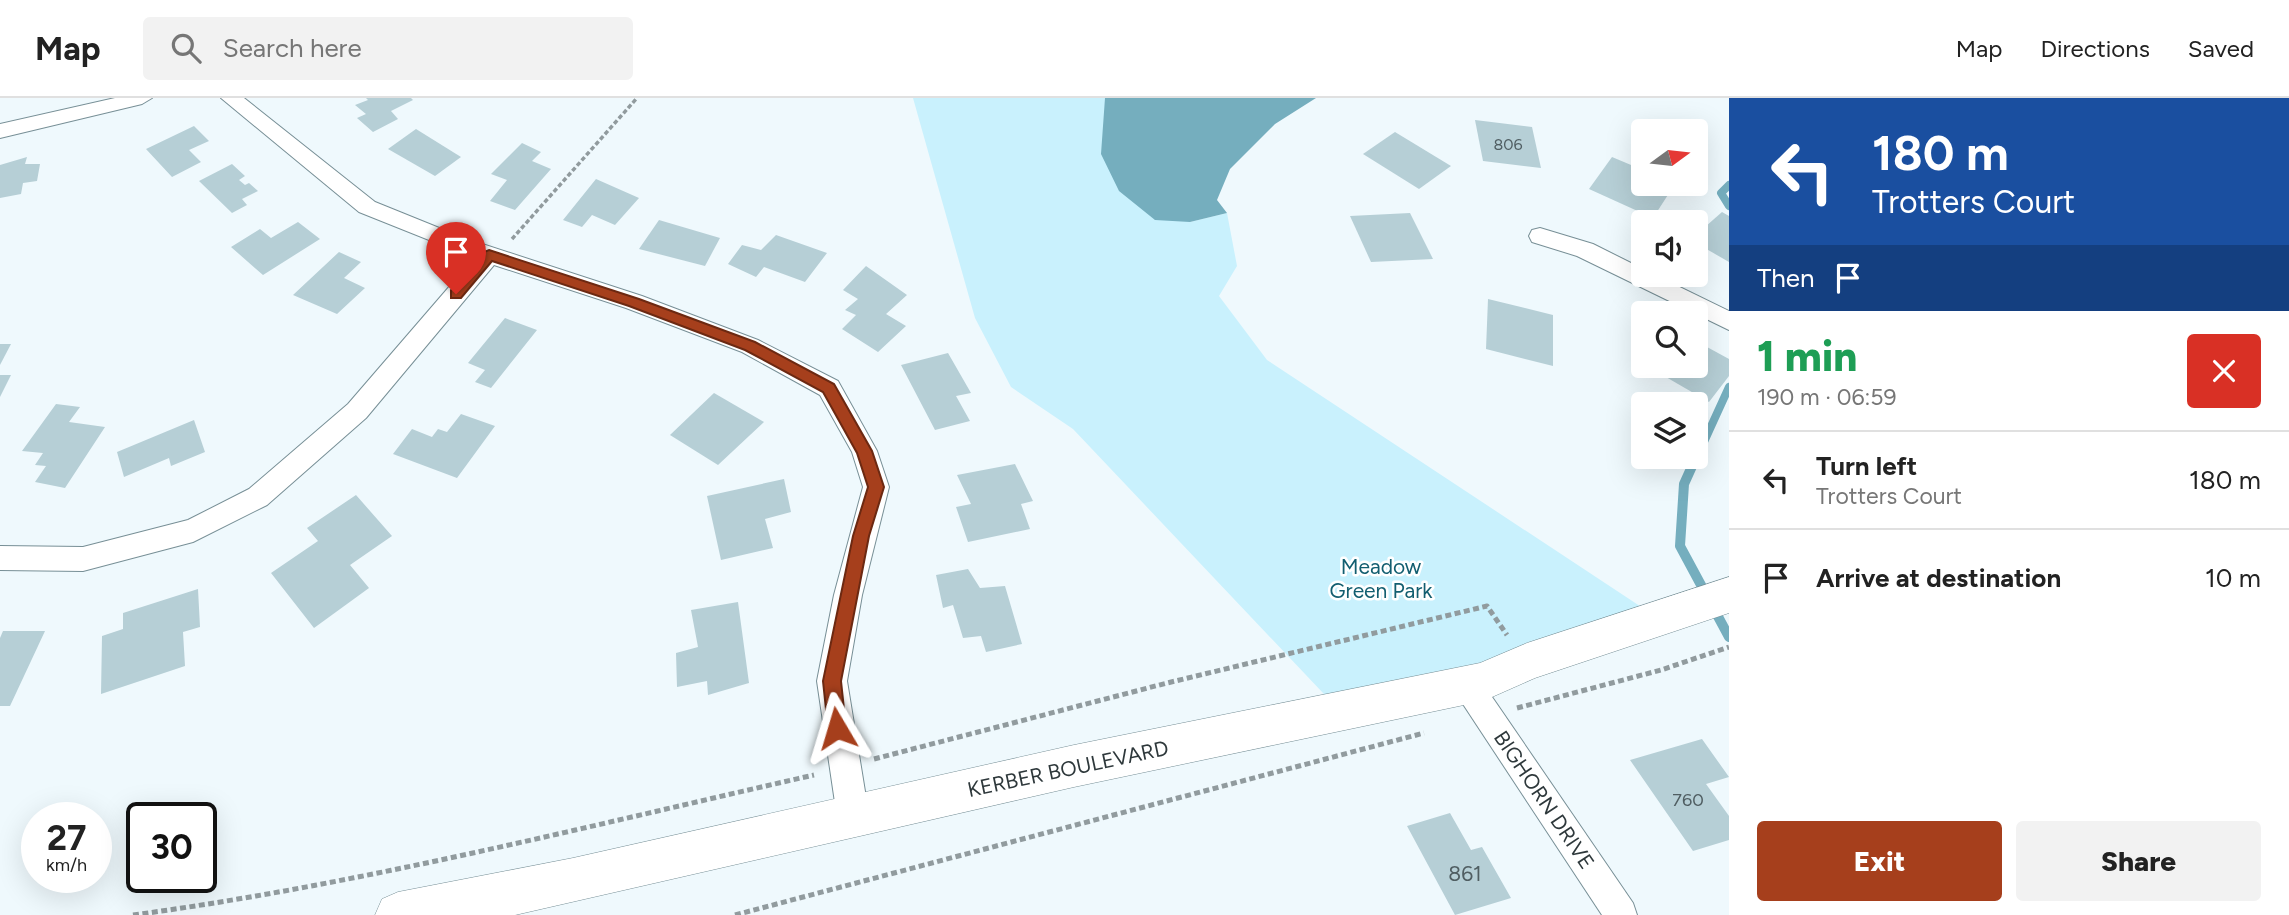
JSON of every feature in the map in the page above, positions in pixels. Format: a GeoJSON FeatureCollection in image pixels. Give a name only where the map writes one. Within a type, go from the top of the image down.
{"type":"FeatureCollection","features":[{"type":"Feature","properties":{"kind":"street"},"geometry":{"type":"LineString","coordinates":[[0,131],[142,98]]}},
{"type":"Feature","properties":{"kind":"street"},"geometry":{"type":"LineString","coordinates":[[231,98],[367,207],[492,256],[634,302],[750,346],[828,388],[864,451],[876,487],[856,559],[832,681],[853,816]]}},
{"type":"Feature","properties":{"kind":"street"},"geometry":{"type":"LineString","coordinates":[[1540,236],[1586,250],[1729,321]]}},
{"type":"Feature","properties":{"kind":"street"},"geometry":{"type":"LineString","coordinates":[[0,558],[83,559],[193,530],[258,497],[357,411],[492,256]]}},
{"type":"Feature","properties":{"kind":"street","name":"KERBER BOULEVARD"},"geometry":{"type":"LineString","coordinates":[[398,915],[573,881],[1074,766],[1477,701],[1729,595]]}},
{"type":"Feature","properties":{"kind":"street","name":"BIGHORN DRIVE"},"geometry":{"type":"LineString","coordinates":[[1477,701],[1621,915]]}},
{"type":"Feature","properties":{"kind":"path"},"geometry":{"type":"LineString","coordinates":[[492,256],[637,98]]}},
{"type":"Feature","properties":{"kind":"path"},"geometry":{"type":"LineString","coordinates":[[1477,701],[1661,670],[1729,647]]}},
{"type":"Feature","properties":{"kind":"path"},"geometry":{"type":"LineString","coordinates":[[735,915],[1434,730]]}},
{"type":"Feature","properties":{"kind":"green space","name":"Meadow Green Park"},"geometry":{"type":"Polygon","coordinates":[[[913,98],[1107,98],[1190,222],[1227,213],[1237,266],[1219,296],[1267,360],[1661,620],[1341,712],[1073,429],[1011,387],[975,318],[913,98]]]}},
{"type":"Feature","properties":{"kind":"shaded area"},"geometry":{"type":"Polygon","coordinates":[[[1105,98],[1316,98],[1275,124],[1230,169],[1217,200],[1227,213],[1190,222],[1155,220],[1119,191],[1101,154],[1105,98]]]}},
{"type":"Feature","properties":{"kind":"building"},"geometry":{"type":"Polygon","coordinates":[[[366,98],[413,100],[391,111],[398,119],[373,132],[357,118],[366,114],[355,105],[368,100],[366,98]]]}},
{"type":"Feature","properties":{"kind":"building"},"geometry":{"type":"Polygon","coordinates":[[[1475,120],[1532,127],[1541,168],[1483,161],[1475,120]]]}},
{"type":"Feature","properties":{"kind":"building"},"geometry":{"type":"Polygon","coordinates":[[[194,126],[209,141],[189,150],[201,162],[172,177],[146,149],[194,126]]]}},
{"type":"Feature","properties":{"kind":"building"},"geometry":{"type":"Polygon","coordinates":[[[416,129],[461,157],[435,176],[388,149],[416,129]]]}},
{"type":"Feature","properties":{"kind":"building"},"geometry":{"type":"Polygon","coordinates":[[[1395,132],[1451,166],[1419,189],[1363,154],[1395,132]]]}},
{"type":"Feature","properties":{"kind":"building"},"geometry":{"type":"Polygon","coordinates":[[[522,143],[541,152],[532,161],[551,169],[515,210],[490,201],[507,180],[491,174],[522,143]]]}},
{"type":"Feature","properties":{"kind":"building"},"geometry":{"type":"Polygon","coordinates":[[[27,157],[25,164],[40,164],[37,181],[23,183],[21,194],[0,198],[0,165],[27,157]]]}},
{"type":"Feature","properties":{"kind":"building"},"geometry":{"type":"Polygon","coordinates":[[[1612,157],[1631,165],[1631,196],[1667,196],[1658,210],[1635,210],[1589,189],[1612,157]]]}},
{"type":"Feature","properties":{"kind":"building"},"geometry":{"type":"Polygon","coordinates":[[[232,164],[245,176],[239,180],[245,185],[249,183],[258,191],[242,199],[247,205],[232,213],[199,181],[232,164]]]}},
{"type":"Feature","properties":{"kind":"building"},"geometry":{"type":"Polygon","coordinates":[[[596,179],[639,198],[615,225],[592,215],[582,227],[563,220],[596,179]]]}},
{"type":"Feature","properties":{"kind":"building"},"geometry":{"type":"Polygon","coordinates":[[[1722,212],[1729,216],[1729,262],[1708,250],[1708,224],[1722,212]]]}},
{"type":"Feature","properties":{"kind":"building"},"geometry":{"type":"Polygon","coordinates":[[[1410,213],[1433,259],[1371,262],[1350,216],[1410,213]]]}},
{"type":"Feature","properties":{"kind":"building"},"geometry":{"type":"Polygon","coordinates":[[[659,220],[720,238],[705,266],[639,249],[659,220]]]}},
{"type":"Feature","properties":{"kind":"building"},"geometry":{"type":"Polygon","coordinates":[[[298,222],[320,239],[263,275],[231,247],[260,229],[271,238],[298,222]]]}},
{"type":"Feature","properties":{"kind":"building"},"geometry":{"type":"Polygon","coordinates":[[[776,235],[827,253],[805,282],[764,267],[756,277],[728,264],[742,245],[761,250],[776,235]]]}},
{"type":"Feature","properties":{"kind":"building"},"geometry":{"type":"Polygon","coordinates":[[[339,252],[361,262],[344,278],[365,288],[337,314],[293,295],[339,252]]]}},
{"type":"Feature","properties":{"kind":"building"},"geometry":{"type":"Polygon","coordinates":[[[866,266],[907,295],[886,314],[906,326],[878,352],[842,329],[856,315],[845,310],[858,299],[843,290],[866,266]]]}},
{"type":"Feature","properties":{"kind":"building"},"geometry":{"type":"Polygon","coordinates":[[[1488,299],[1553,315],[1553,366],[1486,349],[1488,299]]]}},
{"type":"Feature","properties":{"kind":"building"},"geometry":{"type":"Polygon","coordinates":[[[505,318],[537,330],[491,388],[475,382],[485,370],[468,363],[505,318]]]}},
{"type":"Feature","properties":{"kind":"building"},"geometry":{"type":"Polygon","coordinates":[[[0,344],[11,344],[0,365],[0,344]]]}},
{"type":"Feature","properties":{"kind":"building"},"geometry":{"type":"Polygon","coordinates":[[[1708,348],[1729,359],[1729,376],[1709,402],[1708,392],[1692,392],[1668,378],[1708,378],[1708,348]]]}},
{"type":"Feature","properties":{"kind":"building"},"geometry":{"type":"Polygon","coordinates":[[[948,353],[971,393],[956,396],[970,421],[935,430],[901,365],[948,353]]]}},
{"type":"Feature","properties":{"kind":"building"},"geometry":{"type":"Polygon","coordinates":[[[0,375],[11,375],[0,397],[0,375]]]}},
{"type":"Feature","properties":{"kind":"building"},"geometry":{"type":"Polygon","coordinates":[[[714,393],[764,422],[718,465],[670,435],[714,393]]]}},
{"type":"Feature","properties":{"kind":"building"},"geometry":{"type":"Polygon","coordinates":[[[56,404],[80,407],[69,422],[105,427],[65,488],[35,482],[46,466],[35,465],[43,453],[22,451],[56,404]]]}},
{"type":"Feature","properties":{"kind":"building"},"geometry":{"type":"Polygon","coordinates":[[[461,414],[495,426],[457,478],[393,454],[412,429],[432,437],[438,429],[447,432],[461,414]]]}},
{"type":"Feature","properties":{"kind":"building"},"geometry":{"type":"Polygon","coordinates":[[[194,420],[205,452],[171,466],[169,458],[124,477],[117,452],[194,420]]]}},
{"type":"Feature","properties":{"kind":"building"},"geometry":{"type":"Polygon","coordinates":[[[1015,464],[1033,501],[1021,504],[1030,529],[968,542],[956,507],[971,504],[957,475],[1015,464]]]}},
{"type":"Feature","properties":{"kind":"building"},"geometry":{"type":"Polygon","coordinates":[[[784,479],[791,512],[765,519],[773,548],[721,560],[707,496],[784,479]]]}},
{"type":"Feature","properties":{"kind":"building"},"geometry":{"type":"Polygon","coordinates":[[[356,495],[392,536],[350,565],[369,588],[314,628],[271,573],[318,541],[307,528],[356,495]]]}},
{"type":"Feature","properties":{"kind":"building"},"geometry":{"type":"Polygon","coordinates":[[[968,569],[980,588],[1005,586],[1022,644],[986,652],[981,636],[963,638],[953,605],[943,608],[936,575],[968,569]]]}},
{"type":"Feature","properties":{"kind":"building"},"geometry":{"type":"Polygon","coordinates":[[[198,589],[200,627],[183,632],[185,666],[101,694],[102,636],[123,629],[123,613],[198,589]]]}},
{"type":"Feature","properties":{"kind":"building"},"geometry":{"type":"Polygon","coordinates":[[[738,602],[749,683],[708,695],[707,681],[677,687],[676,653],[698,647],[691,610],[738,602]]]}},
{"type":"Feature","properties":{"kind":"building"},"geometry":{"type":"Polygon","coordinates":[[[3,631],[45,631],[10,706],[0,706],[0,638],[3,631]]]}},
{"type":"Feature","properties":{"kind":"building"},"geometry":{"type":"Polygon","coordinates":[[[1702,739],[1729,777],[1706,784],[1729,816],[1729,840],[1693,851],[1630,760],[1702,739]]]}},
{"type":"Feature","properties":{"kind":"building"},"geometry":{"type":"Polygon","coordinates":[[[1450,813],[1471,850],[1482,847],[1511,898],[1455,915],[1407,826],[1450,813]]]}},
{"type":"Feature","properties":{"kind":"waterway"},"geometry":{"type":"LineString","coordinates":[[1729,185],[1721,193],[1729,206]]}},
{"type":"Feature","properties":{"kind":"waterway"},"geometry":{"type":"LineString","coordinates":[[1708,433],[1729,387]]}},
{"type":"Feature","properties":{"kind":"waterway"},"geometry":{"type":"LineString","coordinates":[[1691,469],[1684,484],[1680,546],[1729,637]]}},
{"type":"Feature","properties":{"kind":"route"},"geometry":{"type":"LineString","coordinates":[[456,294],[489,255],[634,302],[750,346],[828,388],[864,451],[876,487],[861,536],[832,681],[837,728]]}}]}
